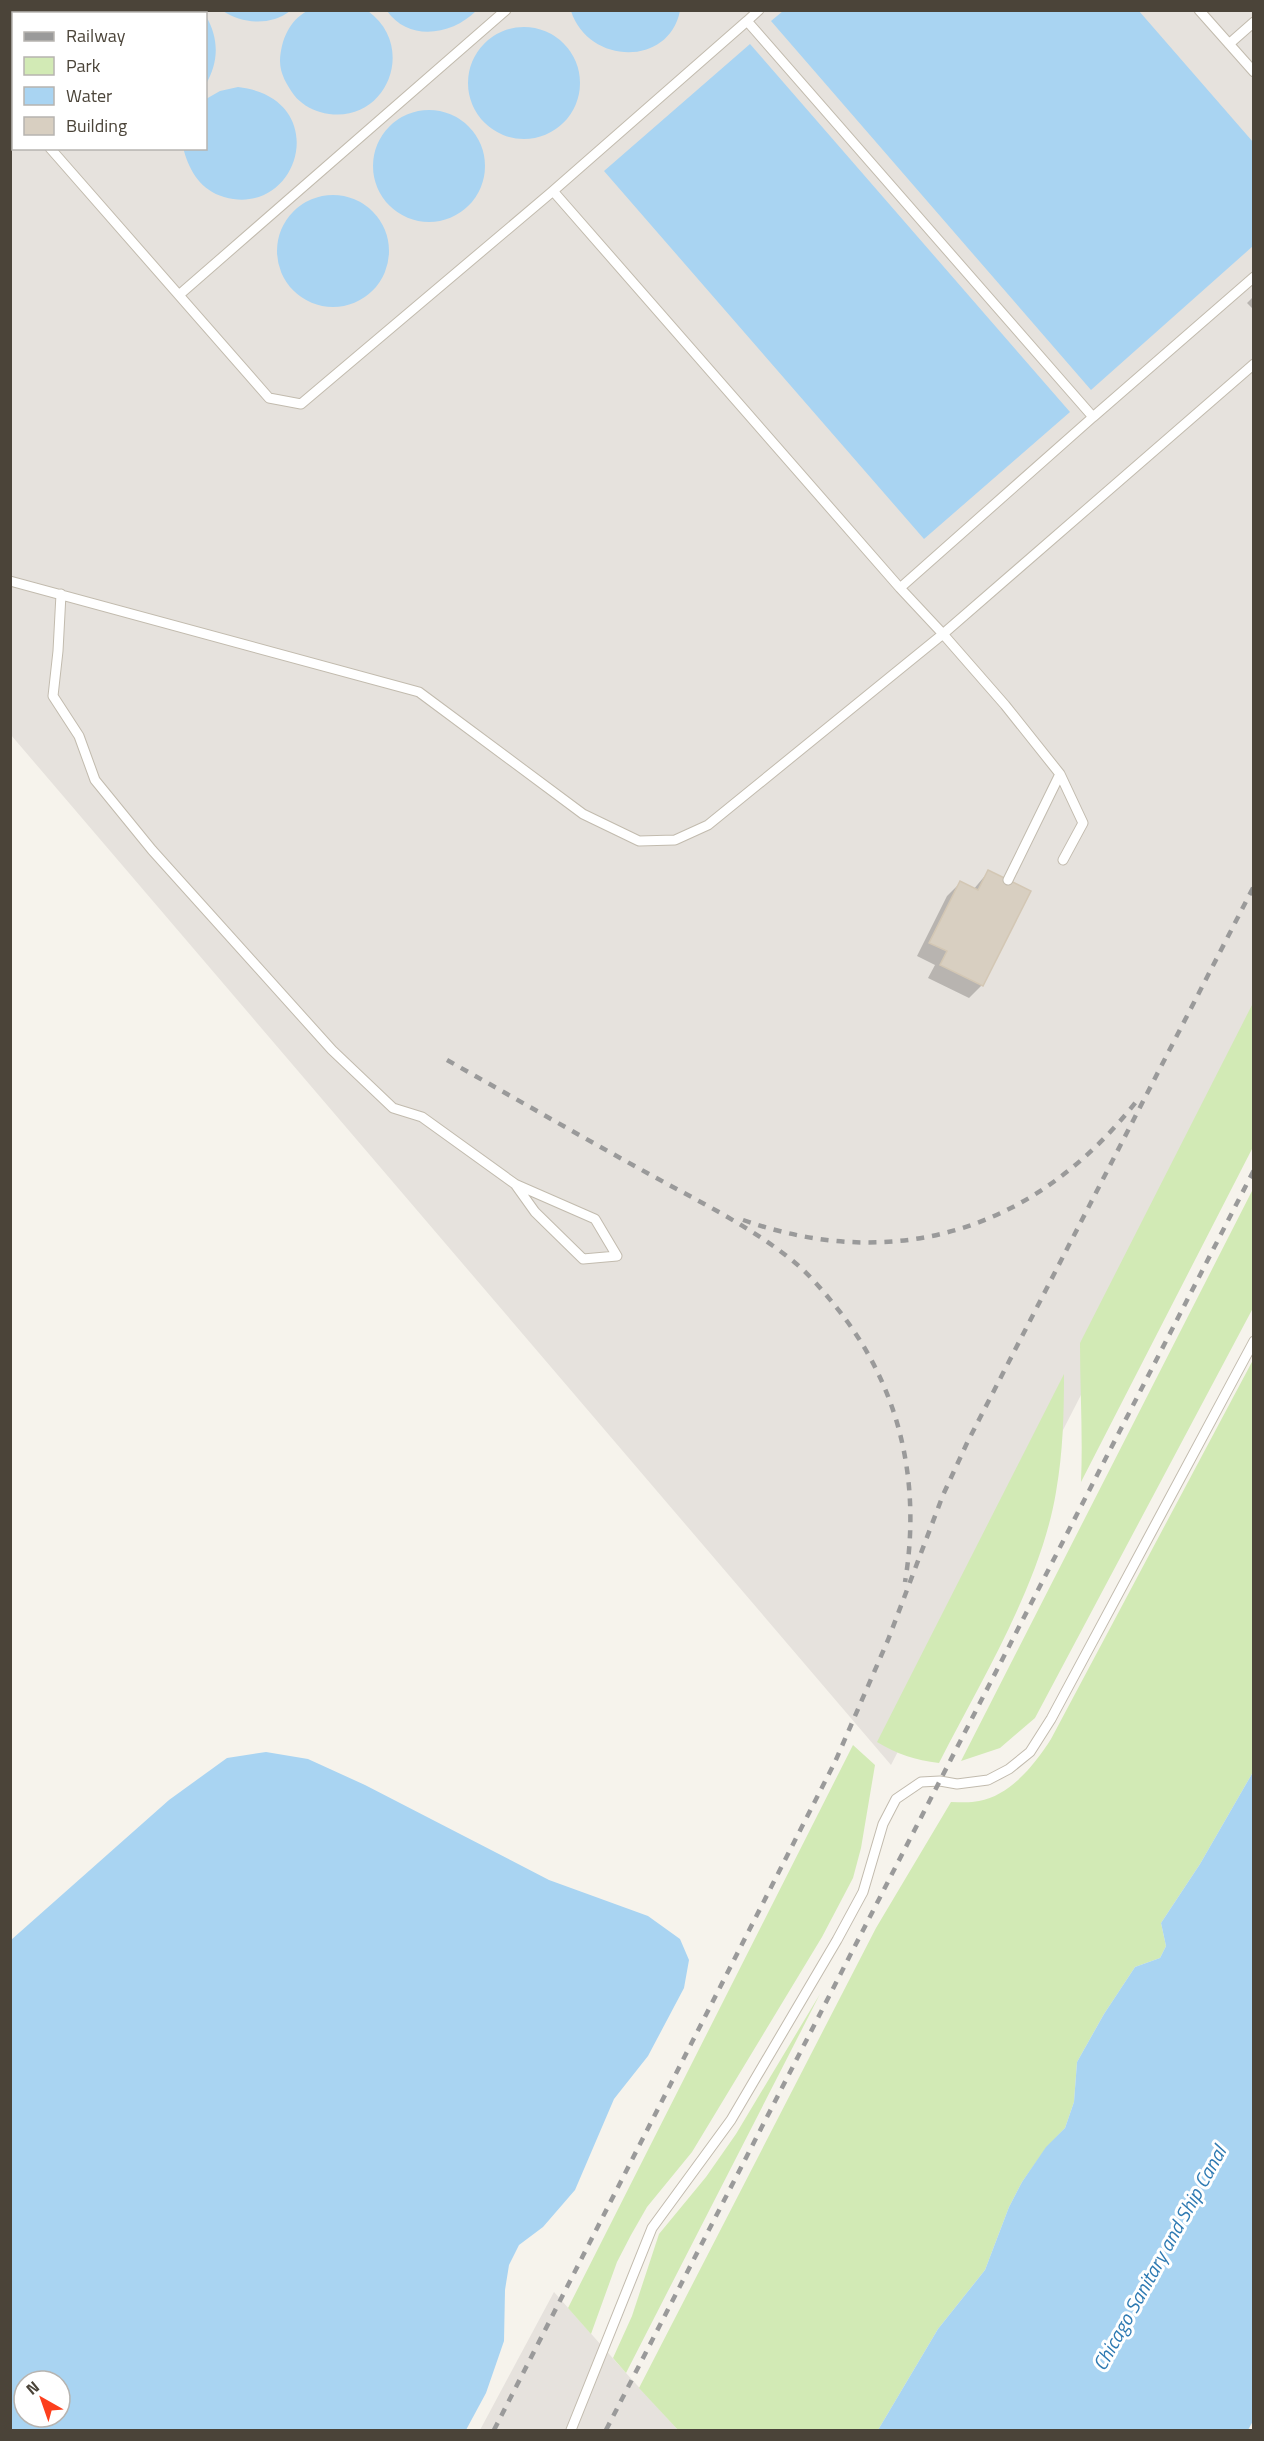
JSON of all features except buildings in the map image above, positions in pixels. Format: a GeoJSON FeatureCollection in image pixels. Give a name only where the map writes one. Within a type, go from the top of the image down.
{"type":"FeatureCollection","features":[{"type":"Feature","properties":{"kind":"lane"},"geometry":{"type":"LineString","coordinates":[[179,295],[506,10]]}},
{"type":"Feature","properties":{"kind":"lane"},"geometry":{"type":"LineString","coordinates":[[52,150],[269,398],[301,404],[553,191],[759,10]]}},
{"type":"Feature","properties":{"kind":"lane"},"geometry":{"type":"LineString","coordinates":[[1199,10],[1254,72]]}},
{"type":"Feature","properties":{"kind":"lane"},"geometry":{"type":"LineString","coordinates":[[747,21],[1093,417]]}},
{"type":"Feature","properties":{"kind":"lane"},"geometry":{"type":"LineString","coordinates":[[1229,44],[1254,22]]}},
{"type":"Feature","properties":{"kind":"lane"},"geometry":{"type":"LineString","coordinates":[[553,191],[1005,705],[1060,774],[1083,823],[1064,860]]}},
{"type":"Feature","properties":{"kind":"lane"},"geometry":{"type":"LineString","coordinates":[[900,588],[1254,277]]}},
{"type":"Feature","properties":{"kind":"lane"},"geometry":{"type":"LineString","coordinates":[[10,581],[419,692],[583,814],[639,841],[675,840],[708,825],[943,634],[1254,364]]}},
{"type":"Feature","properties":{"kind":"lane"},"geometry":{"type":"LineString","coordinates":[[61,594],[58,651],[52,696],[79,736],[95,780],[152,850],[332,1050],[393,1108],[422,1117],[515,1184],[595,1219],[617,1256],[583,1258],[535,1212],[515,1184]]}},
{"type":"Feature","properties":{"kind":"lane"},"geometry":{"type":"LineString","coordinates":[[1008,880],[1060,774]]}},
{"type":"Feature","properties":{"kind":"lane"},"geometry":{"type":"LineString","coordinates":[[571,2430],[652,2228],[731,2120],[837,1940],[863,1892],[883,1824],[897,1799],[921,1782],[940,1781],[957,1784],[988,1780],[1009,1769],[1030,1752],[1052,1719],[1254,1341]]}},
{"type":"Feature","properties":{"kind":"shaded area"},"geometry":{"type":"Polygon","coordinates":[[[10,11],[1253,11],[1253,1060],[891,1765],[11,735],[10,11]]]}},
{"type":"Feature","properties":{"kind":"shaded area"},"geometry":{"type":"Polygon","coordinates":[[[554,2292],[626,2373],[678,2430],[480,2430],[554,2292]]]}},
{"type":"Feature","properties":{"kind":"green space"},"geometry":{"type":"Polygon","coordinates":[[[1253,1003],[1253,1147],[1081,1482],[1080,1343],[1253,1003]]]}},
{"type":"Feature","properties":{"kind":"green space"},"geometry":{"type":"Polygon","coordinates":[[[1253,1189],[1253,1308],[1035,1718],[1000,1748],[961,1761],[1253,1189]]]}},
{"type":"Feature","properties":{"kind":"green space"},"geometry":{"type":"Polygon","coordinates":[[[1253,1360],[1253,1772],[1200,1864],[1161,1923],[1166,1946],[1160,1958],[1135,1967],[1104,2014],[1077,2062],[1074,2102],[1065,2128],[1046,2148],[1022,2182],[1009,2207],[985,2270],[938,2329],[878,2430],[678,2430],[639,2388],[876,1928],[951,1802],[979,1801],[1002,1792],[1030,1768],[1051,1739],[1253,1360]]]}},
{"type":"Feature","properties":{"kind":"green space"},"geometry":{"type":"Polygon","coordinates":[[[1064,1374],[1063,1433],[1056,1492],[1037,1561],[1008,1631],[939,1763],[914,1758],[892,1750],[877,1742],[1064,1374]]]}},
{"type":"Feature","properties":{"kind":"green space"},"geometry":{"type":"Polygon","coordinates":[[[853,1745],[875,1765],[861,1848],[853,1878],[822,1937],[692,2152],[647,2207],[617,2262],[591,2334],[568,2308],[853,1745]]]}},
{"type":"Feature","properties":{"kind":"green space"},"geometry":{"type":"Polygon","coordinates":[[[820,1994],[626,2373],[613,2358],[632,2316],[659,2234],[706,2177],[736,2134],[820,1994]]]}},
{"type":"Feature","properties":{"kind":"water"},"geometry":{"type":"Polygon","coordinates":[[[121,10],[199,10],[202,12],[119,12],[121,10]]]}},
{"type":"Feature","properties":{"kind":"water"},"geometry":{"type":"Polygon","coordinates":[[[571,10],[680,11],[673,30],[660,42],[645,50],[627,52],[610,49],[594,41],[580,29],[571,10]]]}},
{"type":"Feature","properties":{"kind":"water"},"geometry":{"type":"Polygon","coordinates":[[[223,11],[290,11],[274,19],[257,22],[239,19],[223,11]]]}},
{"type":"Feature","properties":{"kind":"water"},"geometry":{"type":"Polygon","coordinates":[[[307,11],[368,11],[383,27],[391,45],[392,64],[387,82],[377,98],[361,109],[342,114],[316,111],[299,101],[286,83],[280,66],[282,46],[295,20],[307,11]]]}},
{"type":"Feature","properties":{"kind":"water"},"geometry":{"type":"Polygon","coordinates":[[[387,11],[476,11],[455,25],[431,32],[407,27],[396,21],[387,11]]]}},
{"type":"Feature","properties":{"kind":"water"},"geometry":{"type":"Polygon","coordinates":[[[783,11],[1139,11],[1253,142],[1253,246],[1091,390],[771,21],[783,11]]]}},
{"type":"Feature","properties":{"kind":"water"},"geometry":{"type":"Polygon","coordinates":[[[207,18],[216,50],[207,82],[207,18]]]}},
{"type":"Feature","properties":{"kind":"water"},"geometry":{"type":"Polygon","coordinates":[[[524,27],[546,31],[564,43],[576,61],[580,83],[576,105],[564,123],[546,135],[524,139],[502,135],[484,123],[472,105],[468,83],[472,61],[484,43],[502,31],[524,27]]]}},
{"type":"Feature","properties":{"kind":"water"},"geometry":{"type":"Polygon","coordinates":[[[750,44],[1070,412],[924,539],[604,171],[750,44]]]}},
{"type":"Feature","properties":{"kind":"water"},"geometry":{"type":"Polygon","coordinates":[[[238,87],[268,96],[287,112],[296,132],[295,154],[287,175],[272,191],[250,199],[224,197],[209,190],[193,173],[184,150],[207,150],[207,98],[220,91],[238,87]]]}},
{"type":"Feature","properties":{"kind":"water"},"geometry":{"type":"Polygon","coordinates":[[[429,110],[451,114],[469,126],[481,144],[485,166],[481,188],[469,206],[451,218],[429,222],[407,218],[389,206],[377,188],[373,166],[377,144],[389,126],[407,114],[429,110]]]}},
{"type":"Feature","properties":{"kind":"water"},"geometry":{"type":"Polygon","coordinates":[[[333,195],[355,199],[373,211],[385,229],[389,251],[385,273],[373,291],[355,303],[333,307],[311,303],[293,291],[281,273],[277,251],[281,229],[293,211],[311,199],[333,195]]]}},
{"type":"Feature","properties":{"kind":"water"},"geometry":{"type":"Polygon","coordinates":[[[266,1752],[308,1759],[365,1785],[549,1880],[648,1916],[680,1939],[689,1960],[684,1988],[648,2056],[614,2099],[575,2190],[543,2227],[519,2245],[509,2265],[505,2290],[504,2341],[486,2393],[466,2430],[11,2430],[11,1940],[169,1800],[227,1758],[266,1752]]]}},
{"type":"Feature","properties":{"kind":"water","name":"Chicago Sanitary and Ship Canal"},"geometry":{"type":"Polygon","coordinates":[[[1253,1772],[1253,2421],[1248,2430],[878,2430],[938,2329],[985,2270],[1009,2207],[1022,2182],[1046,2147],[1065,2128],[1074,2102],[1077,2062],[1104,2014],[1135,1967],[1160,1958],[1166,1946],[1161,1923],[1200,1864],[1253,1772]]]}},
{"type":"Feature","properties":{"kind":"railway"},"geometry":{"type":"LineString","coordinates":[[494,2430],[835,1762],[888,1640],[943,1495],[967,1443],[1254,886]]}},
{"type":"Feature","properties":{"kind":"railway"},"geometry":{"type":"LineString","coordinates":[[447,1060],[735,1221],[788,1257],[822,1290],[855,1333],[874,1365],[889,1399],[900,1434],[907,1470],[910,1506],[905,1582]]}},
{"type":"Feature","properties":{"kind":"railway"},"geometry":{"type":"LineString","coordinates":[[743,1220],[801,1236],[857,1242],[911,1240],[962,1228],[1011,1208],[1057,1179],[1100,1143],[1139,1098]]}},
{"type":"Feature","properties":{"kind":"railway"},"geometry":{"type":"LineString","coordinates":[[606,2430],[1254,1170]]}}]}
